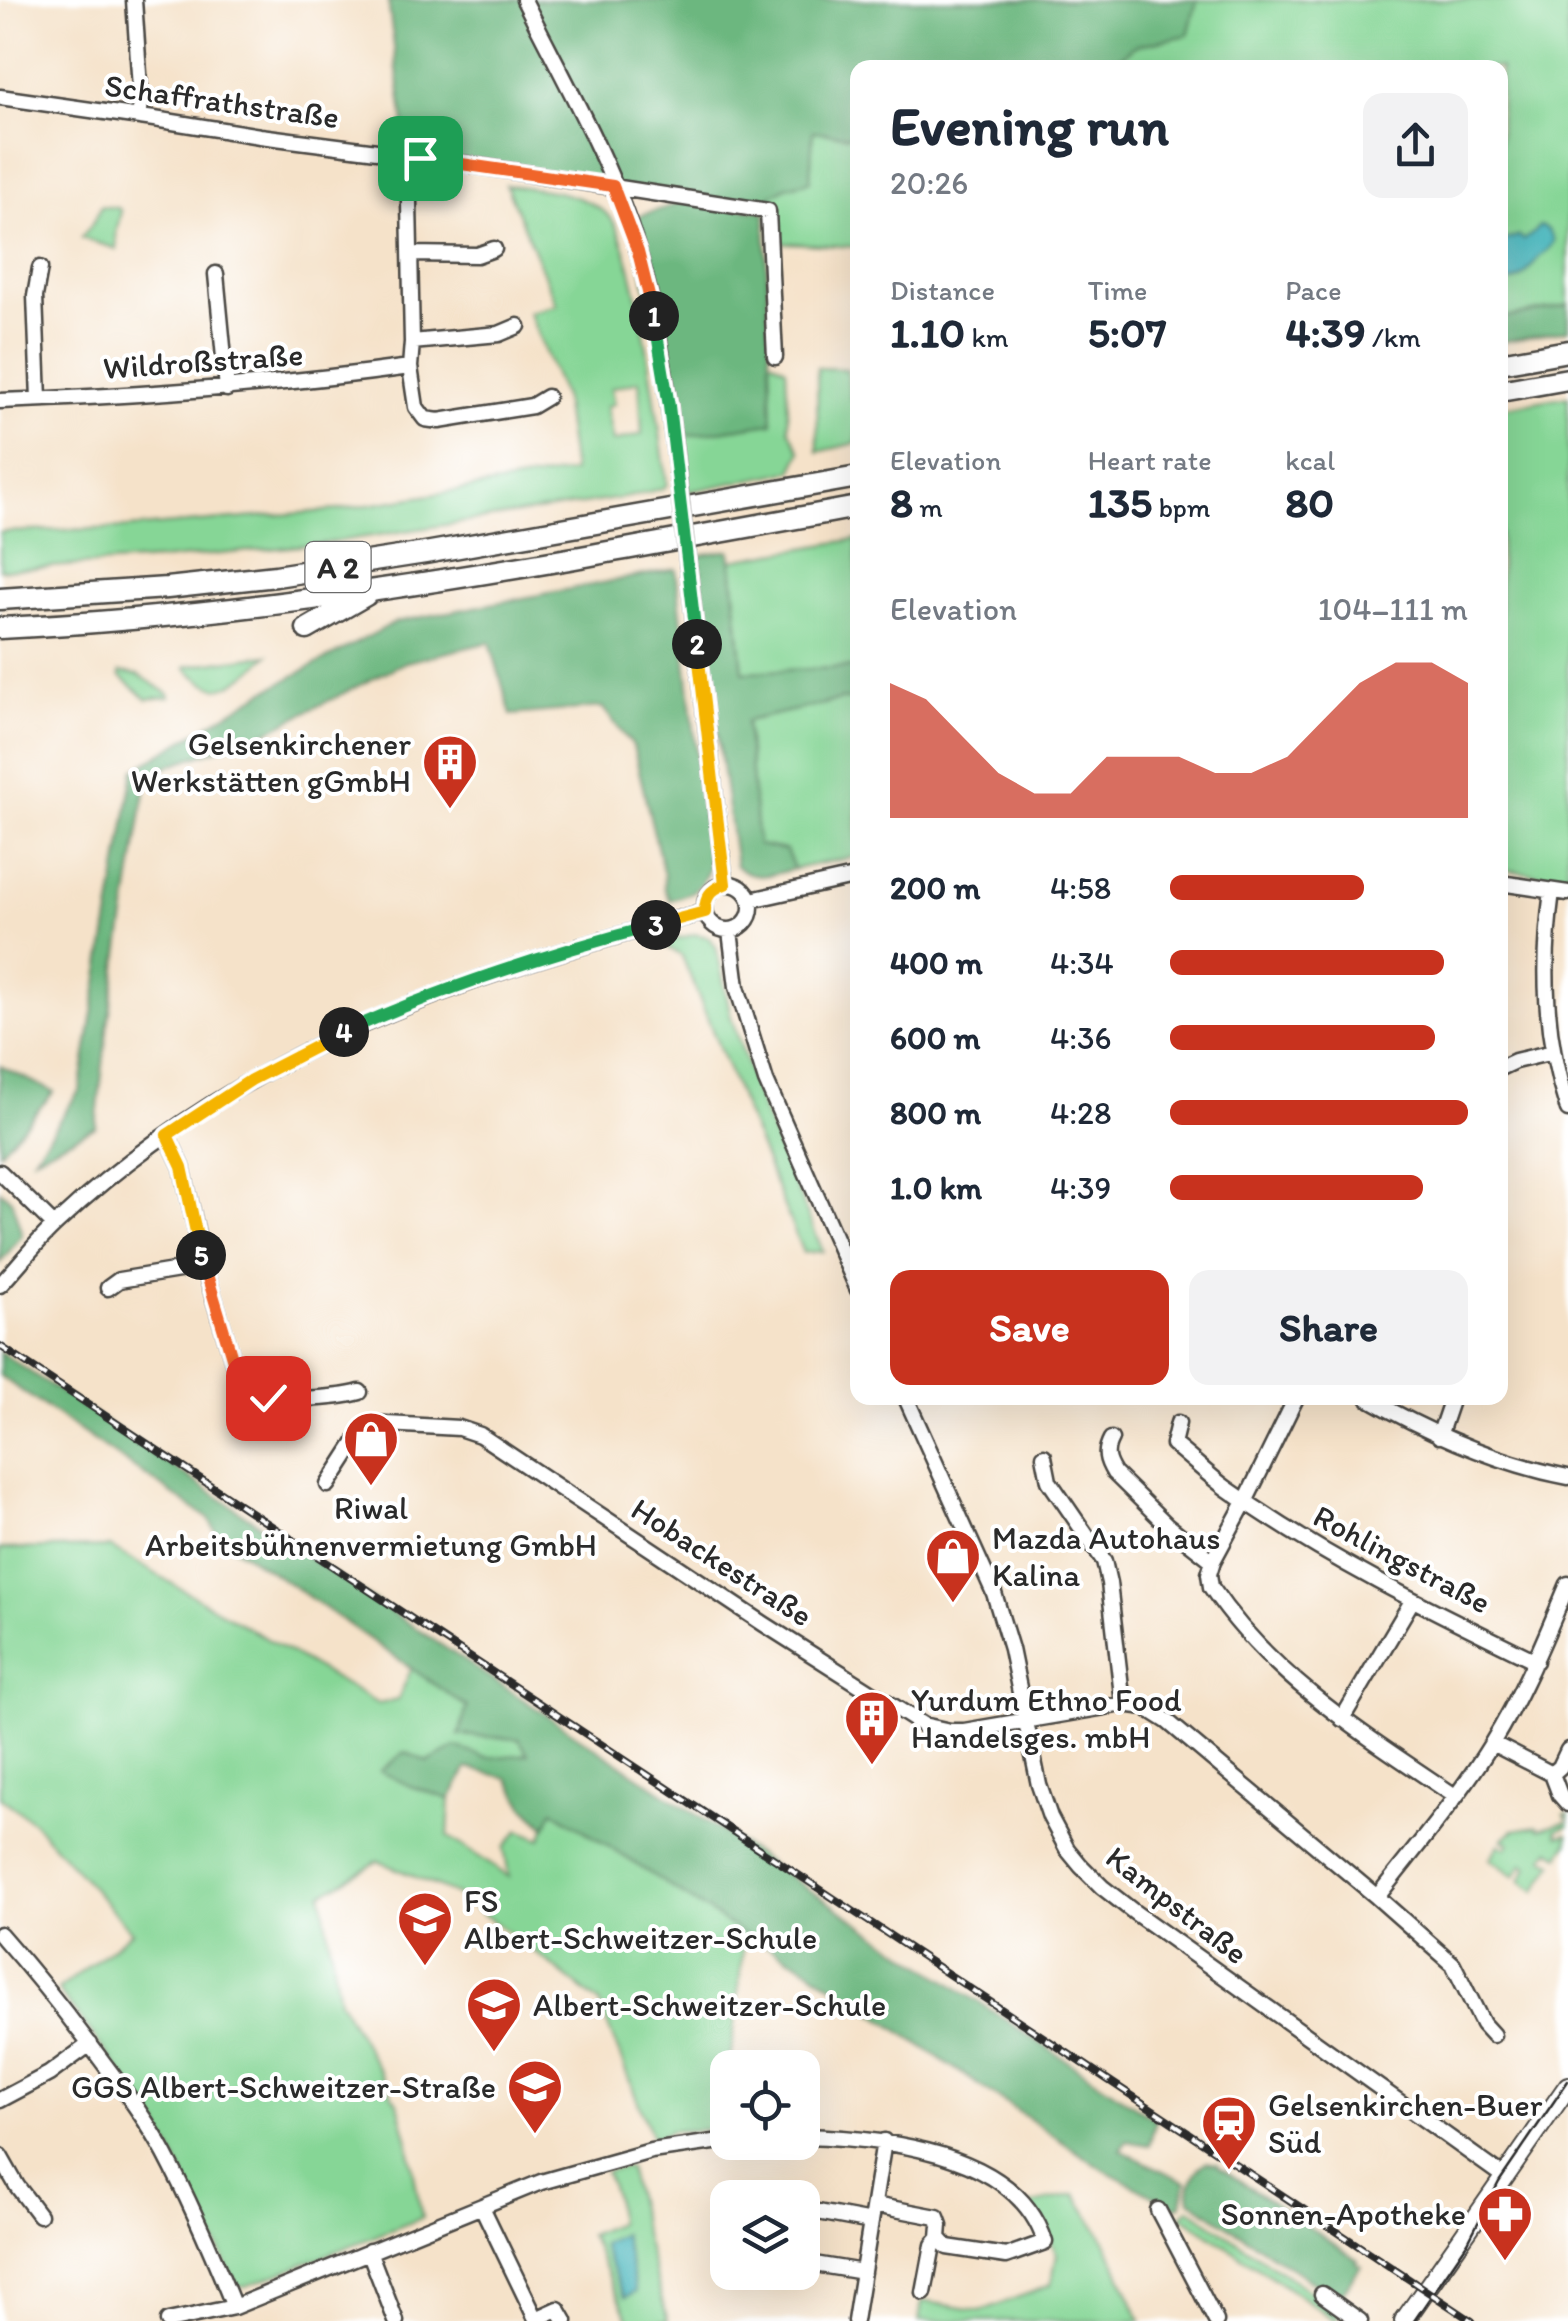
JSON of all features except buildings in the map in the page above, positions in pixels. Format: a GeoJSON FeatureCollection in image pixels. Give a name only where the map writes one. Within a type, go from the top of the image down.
{"type":"FeatureCollection","features":[{"type":"Feature","properties":{"kind":"highway"},"geometry":{"type":"LineString","coordinates":[[1508,362],[1568,351]]}},
{"type":"Feature","properties":{"kind":"highway"},"geometry":{"type":"LineString","coordinates":[[1508,390],[1568,379]]}},
{"type":"Feature","properties":{"kind":"highway","name":"A 2"},"geometry":{"type":"LineString","coordinates":[[0,599],[276,576],[850,478]]}},
{"type":"Feature","properties":{"kind":"highway","name":"A 2"},"geometry":{"type":"LineString","coordinates":[[0,628],[168,616],[376,589],[850,508]]}},
{"type":"Feature","properties":{"kind":"highway"},"geometry":{"type":"LineString","coordinates":[[307,629],[376,589]]}},
{"type":"Feature","properties":{"kind":"main road"},"geometry":{"type":"LineString","coordinates":[[1404,2321],[1503,2176],[1565,2098]]}},
{"type":"Feature","properties":{"kind":"street"},"geometry":{"type":"LineString","coordinates":[[134,0],[139,116]]}},
{"type":"Feature","properties":{"kind":"street"},"geometry":{"type":"LineString","coordinates":[[524,0],[599,150],[638,252],[650,297],[677,470],[725,884]]}},
{"type":"Feature","properties":{"kind":"street","name":"Schaffrathstraße"},"geometry":{"type":"LineString","coordinates":[[0,97],[768,210],[775,358]]}},
{"type":"Feature","properties":{"kind":"street"},"geometry":{"type":"LineString","coordinates":[[408,156],[410,368],[416,407],[425,419],[439,421],[532,406],[547,397]]}},
{"type":"Feature","properties":{"kind":"street"},"geometry":{"type":"LineString","coordinates":[[410,254],[477,255],[494,249]]}},
{"type":"Feature","properties":{"kind":"street"},"geometry":{"type":"LineString","coordinates":[[40,268],[35,296],[40,399]]}},
{"type":"Feature","properties":{"kind":"street"},"geometry":{"type":"LineString","coordinates":[[216,274],[227,389]]}},
{"type":"Feature","properties":{"kind":"street"},"geometry":{"type":"LineString","coordinates":[[412,342],[499,334],[518,326]]}},
{"type":"Feature","properties":{"kind":"street","name":"Wildroßstraße"},"geometry":{"type":"LineString","coordinates":[[0,401],[227,389],[410,368]]}},
{"type":"Feature","properties":{"kind":"street"},"geometry":{"type":"LineString","coordinates":[[750,900],[850,878]]}},
{"type":"Feature","properties":{"kind":"street"},"geometry":{"type":"LineString","coordinates":[[725,884],[743,889],[750,900],[750,917],[745,924],[730,930],[712,924],[705,912],[708,895],[725,884]]}},
{"type":"Feature","properties":{"kind":"street"},"geometry":{"type":"LineString","coordinates":[[1508,884],[1568,893]]}},
{"type":"Feature","properties":{"kind":"street"},"geometry":{"type":"LineString","coordinates":[[1552,890],[1545,997],[1552,1052],[1568,1110]]}},
{"type":"Feature","properties":{"kind":"street"},"geometry":{"type":"LineString","coordinates":[[0,1285],[54,1225],[132,1161],[251,1080],[313,1046],[384,1014],[526,963],[705,912]]}},
{"type":"Feature","properties":{"kind":"street"},"geometry":{"type":"LineString","coordinates":[[730,930],[737,987],[766,1080],[850,1272]]}},
{"type":"Feature","properties":{"kind":"street"},"geometry":{"type":"LineString","coordinates":[[1508,1065],[1552,1052]]}},
{"type":"Feature","properties":{"kind":"street"},"geometry":{"type":"LineString","coordinates":[[167,1135],[182,1167],[204,1266],[240,1384],[249,1394],[268,1398],[343,1397],[360,1392]]}},
{"type":"Feature","properties":{"kind":"street"},"geometry":{"type":"LineString","coordinates":[[0,1172],[54,1225]]}},
{"type":"Feature","properties":{"kind":"street"},"geometry":{"type":"LineString","coordinates":[[108,1288],[120,1280],[204,1266]]}},
{"type":"Feature","properties":{"kind":"street","name":"Kampstraße"},"geometry":{"type":"LineString","coordinates":[[909,1405],[994,1593],[1011,1649],[1038,1785],[1050,1817],[1081,1866],[1102,1888],[1503,2176]]}},
{"type":"Feature","properties":{"kind":"street"},"geometry":{"type":"LineString","coordinates":[[1293,1405],[1213,1561],[1211,1587],[1268,1656],[1342,1720],[1455,1796]]}},
{"type":"Feature","properties":{"kind":"street"},"geometry":{"type":"LineString","coordinates":[[1381,1405],[1440,1436],[1518,1466],[1568,1478]]}},
{"type":"Feature","properties":{"kind":"street"},"geometry":{"type":"LineString","coordinates":[[1440,1436],[1450,1405]]}},
{"type":"Feature","properties":{"kind":"street","name":"Hobackestraße"},"geometry":{"type":"LineString","coordinates":[[328,1486],[368,1423],[459,1428],[480,1435],[764,1624],[923,1724],[964,1731],[1123,1704]]}},
{"type":"Feature","properties":{"kind":"street","name":"Rohlingstraße"},"geometry":{"type":"LineString","coordinates":[[1178,1423],[1173,1444],[1259,1512],[1412,1601],[1536,1660]]}},
{"type":"Feature","properties":{"kind":"street"},"geometry":{"type":"LineString","coordinates":[[1111,1439],[1106,1450],[1114,1472],[1167,1525],[1213,1561]]}},
{"type":"Feature","properties":{"kind":"street"},"geometry":{"type":"LineString","coordinates":[[1044,1456],[1050,1481],[1104,1561],[1123,1704],[1145,1707],[1167,1720],[1453,1964],[1483,2024],[1493,2035]]}},
{"type":"Feature","properties":{"kind":"street"},"geometry":{"type":"LineString","coordinates":[[1376,1896],[1492,1743],[1536,1660],[1568,1584]]}},
{"type":"Feature","properties":{"kind":"street"},"geometry":{"type":"LineString","coordinates":[[1342,1720],[1412,1601]]}},
{"type":"Feature","properties":{"kind":"street"},"geometry":{"type":"LineString","coordinates":[[1492,1743],[1552,1774],[1560,1796],[1568,1804]]}},
{"type":"Feature","properties":{"kind":"street"},"geometry":{"type":"LineString","coordinates":[[1552,1774],[1568,1750]]}},
{"type":"Feature","properties":{"kind":"street"},"geometry":{"type":"LineString","coordinates":[[0,1934],[90,2044],[163,2150],[234,2307]]}},
{"type":"Feature","properties":{"kind":"street"},"geometry":{"type":"LineString","coordinates":[[0,2100],[49,2074],[90,2044]]}},
{"type":"Feature","properties":{"kind":"street"},"geometry":{"type":"LineString","coordinates":[[820,2137],[884,2141],[944,2154],[1011,2190],[1032,2212],[1046,2242],[1006,2256],[947,2247],[938,2238]]}},
{"type":"Feature","properties":{"kind":"street"},"geometry":{"type":"LineString","coordinates":[[855,2321],[884,2141]]}},
{"type":"Feature","properties":{"kind":"street"},"geometry":{"type":"LineString","coordinates":[[168,2321],[234,2307],[541,2182],[651,2151],[710,2143]]}},
{"type":"Feature","properties":{"kind":"street"},"geometry":{"type":"LineString","coordinates":[[0,2156],[39,2215]]}},
{"type":"Feature","properties":{"kind":"street"},"geometry":{"type":"LineString","coordinates":[[0,2190],[17,2186]]}},
{"type":"Feature","properties":{"kind":"street"},"geometry":{"type":"LineString","coordinates":[[874,2205],[937,2217],[938,2238],[933,2245],[924,2293]]}},
{"type":"Feature","properties":{"kind":"street"},"geometry":{"type":"LineString","coordinates":[[482,2207],[537,2320],[558,2308],[565,2321]]}},
{"type":"Feature","properties":{"kind":"street"},"geometry":{"type":"LineString","coordinates":[[1158,2210],[1216,2321]]}},
{"type":"Feature","properties":{"kind":"street"},"geometry":{"type":"LineString","coordinates":[[820,2213],[871,2222]]}},
{"type":"Feature","properties":{"kind":"street"},"geometry":{"type":"LineString","coordinates":[[369,2252],[396,2321]]}},
{"type":"Feature","properties":{"kind":"street"},"geometry":{"type":"LineString","coordinates":[[820,2265],[863,2272]]}},
{"type":"Feature","properties":{"kind":"street"},"geometry":{"type":"LineString","coordinates":[[1322,2294],[1360,2321]]}},
{"type":"Feature","properties":{"kind":"green space"},"geometry":{"type":"Polygon","coordinates":[[[388,0],[1197,0],[1188,35],[1134,46],[1117,60],[850,60],[850,136],[813,131],[810,181],[786,187],[771,196],[769,209],[408,155],[388,0]]]}},
{"type":"Feature","properties":{"kind":"green space"},"geometry":{"type":"Polygon","coordinates":[[[1197,0],[1568,0],[1568,305],[1508,317],[1508,60],[1118,60],[1134,46],[1188,35],[1197,0]]]}},
{"type":"Feature","properties":{"kind":"green space"},"geometry":{"type":"Polygon","coordinates":[[[813,130],[850,136],[850,247],[772,242],[771,196],[786,187],[810,181],[813,130]]]}},
{"type":"Feature","properties":{"kind":"green space"},"geometry":{"type":"Polygon","coordinates":[[[506,185],[559,192],[586,201],[608,215],[619,232],[646,341],[667,484],[664,488],[629,497],[320,544],[0,570],[0,532],[128,528],[337,510],[573,472],[563,397],[529,312],[557,305],[506,185]],[[639,381],[611,388],[614,404],[606,406],[613,442],[642,434],[639,381]]]}},
{"type":"Feature","properties":{"kind":"green space"},"geometry":{"type":"Polygon","coordinates":[[[683,200],[765,212],[772,423],[677,437],[632,218],[683,200]]]}},
{"type":"Feature","properties":{"kind":"green space"},"geometry":{"type":"Polygon","coordinates":[[[101,206],[121,211],[117,249],[81,238],[101,206]]]}},
{"type":"Feature","properties":{"kind":"green space"},"geometry":{"type":"Polygon","coordinates":[[[1568,305],[1568,330],[1508,341],[1508,317],[1568,305]]]}},
{"type":"Feature","properties":{"kind":"green space"},"geometry":{"type":"Polygon","coordinates":[[[769,359],[786,368],[789,429],[801,452],[792,471],[687,492],[677,437],[772,423],[769,359]]]}},
{"type":"Feature","properties":{"kind":"green space"},"geometry":{"type":"Polygon","coordinates":[[[817,368],[847,369],[850,445],[818,452],[817,368]]]}},
{"type":"Feature","properties":{"kind":"green space"},"geometry":{"type":"Polygon","coordinates":[[[1568,396],[1568,879],[1508,870],[1508,407],[1568,396]]]}},
{"type":"Feature","properties":{"kind":"green space"},"geometry":{"type":"Polygon","coordinates":[[[850,540],[850,667],[743,672],[732,560],[850,540]]]}},
{"type":"Feature","properties":{"kind":"green space"},"geometry":{"type":"Polygon","coordinates":[[[730,550],[743,672],[850,667],[850,699],[746,721],[758,845],[786,850],[794,869],[757,875],[736,866],[699,555],[730,550]]]}},
{"type":"Feature","properties":{"kind":"green space"},"geometry":{"type":"Polygon","coordinates":[[[676,569],[709,865],[696,889],[670,900],[664,888],[633,746],[602,707],[511,715],[490,642],[406,662],[266,732],[148,773],[107,1030],[96,1127],[34,1157],[80,1090],[134,770],[258,695],[396,622],[676,569]]]}},
{"type":"Feature","properties":{"kind":"green space"},"geometry":{"type":"Polygon","coordinates":[[[268,655],[240,679],[221,688],[207,684],[186,668],[187,666],[268,655]]]}},
{"type":"Feature","properties":{"kind":"green space"},"geometry":{"type":"Polygon","coordinates":[[[120,672],[139,675],[170,697],[147,699],[120,672]]]}},
{"type":"Feature","properties":{"kind":"green space"},"geometry":{"type":"Polygon","coordinates":[[[850,699],[850,857],[794,869],[786,850],[758,845],[746,721],[850,699]]]}},
{"type":"Feature","properties":{"kind":"green space"},"geometry":{"type":"Polygon","coordinates":[[[695,934],[708,937],[716,946],[731,1017],[762,1109],[823,1251],[803,1253],[682,956],[661,943],[695,934]]]}},
{"type":"Feature","properties":{"kind":"green space"},"geometry":{"type":"Polygon","coordinates":[[[0,1066],[54,1092],[0,1152],[0,1066]]]}},
{"type":"Feature","properties":{"kind":"green space"},"geometry":{"type":"Polygon","coordinates":[[[0,1190],[12,1201],[22,1235],[0,1263],[0,1190]]]}},
{"type":"Feature","properties":{"kind":"green space"},"geometry":{"type":"Polygon","coordinates":[[[0,1352],[1156,2120],[1149,2145],[1127,2141],[1120,2150],[1186,2182],[1182,2204],[1175,2207],[1104,2170],[798,1962],[745,1935],[553,1810],[546,1827],[525,1807],[508,1778],[467,1768],[450,1799],[380,1771],[405,1752],[428,1762],[456,1747],[486,1758],[528,1754],[519,1739],[459,1735],[467,1707],[219,1538],[209,1519],[0,1376],[0,1352]]]}},
{"type":"Feature","properties":{"kind":"green space"},"geometry":{"type":"Polygon","coordinates":[[[110,1547],[378,1704],[398,1700],[412,1667],[467,1707],[460,1734],[519,1739],[528,1755],[486,1758],[456,1747],[428,1762],[410,1786],[450,1799],[448,1836],[509,1877],[504,1848],[519,1830],[541,1839],[552,1810],[745,1935],[731,2050],[710,2050],[710,2129],[670,2131],[653,2140],[599,2003],[455,1894],[378,1861],[322,1894],[339,2000],[398,2104],[422,2218],[244,2287],[236,2285],[159,2127],[58,1990],[132,1932],[32,1821],[0,1797],[0,1549],[110,1547]]]}},
{"type":"Feature","properties":{"kind":"green space"},"geometry":{"type":"Polygon","coordinates":[[[1568,1821],[1568,1826],[1556,1830],[1558,1836],[1568,1834],[1568,1843],[1560,1856],[1550,1850],[1544,1857],[1554,1863],[1536,1891],[1521,1881],[1528,1867],[1523,1864],[1515,1876],[1490,1859],[1499,1844],[1507,1848],[1510,1843],[1503,1839],[1514,1830],[1538,1826],[1539,1829],[1568,1821]]]}},
{"type":"Feature","properties":{"kind":"green space"},"geometry":{"type":"Polygon","coordinates":[[[1206,2162],[1218,2164],[1358,2260],[1356,2263],[1361,2266],[1338,2299],[1190,2200],[1192,2179],[1206,2162]]]}},
{"type":"Feature","properties":{"kind":"green space"},"geometry":{"type":"Polygon","coordinates":[[[628,2167],[668,2321],[630,2321],[589,2235],[617,2223],[615,2197],[605,2172],[628,2167]]]}},
{"type":"Feature","properties":{"kind":"green space"},"geometry":{"type":"Polygon","coordinates":[[[1075,2194],[1107,2244],[1141,2321],[919,2321],[922,2301],[981,2311],[1051,2285],[1057,2254],[1030,2205],[1075,2194]]]}},
{"type":"Feature","properties":{"kind":"green space"},"geometry":{"type":"Polygon","coordinates":[[[1189,2208],[1340,2312],[1335,2320],[1182,2216],[1189,2208]]]}},
{"type":"Feature","properties":{"kind":"water"},"geometry":{"type":"Polygon","coordinates":[[[1539,226],[1547,229],[1554,241],[1523,276],[1508,282],[1508,239],[1519,236],[1524,240],[1539,226]]]}},
{"type":"Feature","properties":{"kind":"water"},"geometry":{"type":"Polygon","coordinates":[[[623,2234],[636,2292],[625,2297],[601,2244],[623,2234]]]}},
{"type":"Feature","properties":{"kind":"tram line"},"geometry":{"type":"LineString","coordinates":[[1414,2321],[1468,2242],[1499,2182],[1568,2081]]}},
{"type":"Feature","properties":{"kind":"railway"},"geometry":{"type":"LineString","coordinates":[[0,1346],[1472,2321]]}},
{"type":"Feature","properties":{"kind":"place","name":"Gelsenkirchener Werkstätten gGmbH"},"geometry":{"type":"Point","coordinates":[450,811]}},
{"type":"Feature","properties":{"kind":"place","name":"Riwal Arbeitsbühnenvermietung GmbH"},"geometry":{"type":"Point","coordinates":[371,1488]}},
{"type":"Feature","properties":{"kind":"place","name":"Mazda Autohaus Kalina"},"geometry":{"type":"Point","coordinates":[953,1605]}},
{"type":"Feature","properties":{"kind":"place","name":"Yurdum Ethno Food Handelsges. mbH"},"geometry":{"type":"Point","coordinates":[872,1767]}},
{"type":"Feature","properties":{"kind":"place","name":"FS Albert-Schweitzer-Schule"},"geometry":{"type":"Point","coordinates":[425,1968]}},
{"type":"Feature","properties":{"kind":"place","name":"Albert-Schweitzer-Schule"},"geometry":{"type":"Point","coordinates":[494,2054]}},
{"type":"Feature","properties":{"kind":"place","name":"GGS Albert-Schweitzer-Straße"},"geometry":{"type":"Point","coordinates":[535,2136]}},
{"type":"Feature","properties":{"kind":"place","name":"Gelsenkirchen-Buer Süd"},"geometry":{"type":"Point","coordinates":[1229,2172]}},
{"type":"Feature","properties":{"kind":"place","name":"Sonnen-Apotheke"},"geometry":{"type":"Point","coordinates":[1505,2263]}},
{"type":"Feature","properties":{"kind":"route"},"geometry":{"type":"LineString","coordinates":[[268,1398],[249,1394],[240,1384],[204,1266],[182,1167],[167,1135],[251,1080],[336,1035],[490,974],[705,912],[708,895],[725,884],[660,344],[626,216],[613,186],[420,158]]}}]}
